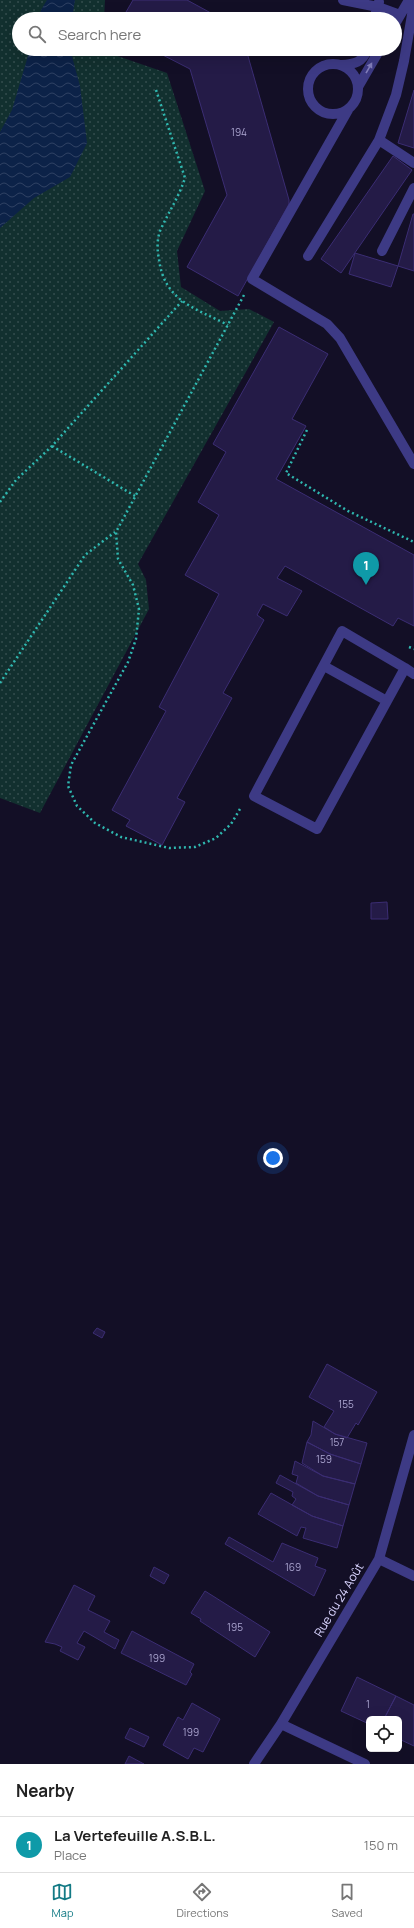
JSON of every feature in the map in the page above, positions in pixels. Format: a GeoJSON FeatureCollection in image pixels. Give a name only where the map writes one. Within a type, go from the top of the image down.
{"type":"FeatureCollection","features":[{"type":"Feature","properties":{"kind":"street"},"geometry":{"type":"LineString","coordinates":[[343,0],[379,3],[390,12]]}},
{"type":"Feature","properties":{"kind":"street"},"geometry":{"type":"LineString","coordinates":[[402,12],[409,0]]}},
{"type":"Feature","properties":{"kind":"street"},"geometry":{"type":"LineString","coordinates":[[308,256],[379,140],[396,95],[414,3]]}},
{"type":"Feature","properties":{"kind":"street"},"geometry":{"type":"LineString","coordinates":[[348,110],[336,114],[325,113],[315,107],[308,96],[308,84],[313,72],[327,64],[357,64],[365,56]]}},
{"type":"Feature","properties":{"kind":"street"},"geometry":{"type":"LineString","coordinates":[[358,87],[376,56]]}},
{"type":"Feature","properties":{"kind":"street"},"geometry":{"type":"LineString","coordinates":[[341,65],[351,71],[356,78],[358,87],[357,98],[348,110],[252,279],[327,324],[340,338],[414,464]]}},
{"type":"Feature","properties":{"kind":"street"},"geometry":{"type":"LineString","coordinates":[[379,140],[414,163]]}},
{"type":"Feature","properties":{"kind":"street"},"geometry":{"type":"LineString","coordinates":[[382,251],[414,188]]}},
{"type":"Feature","properties":{"kind":"street"},"geometry":{"type":"LineString","coordinates":[[342,632],[410,671],[387,701],[317,829],[254,796],[324,666],[342,632]]}},
{"type":"Feature","properties":{"kind":"street"},"geometry":{"type":"LineString","coordinates":[[324,666],[387,701]]}},
{"type":"Feature","properties":{"kind":"street","name":"Rue du 24 Août"},"geometry":{"type":"LineString","coordinates":[[254,1764],[280,1724],[379,1559],[414,1435]]}},
{"type":"Feature","properties":{"kind":"street"},"geometry":{"type":"LineString","coordinates":[[379,1559],[414,1576]]}},
{"type":"Feature","properties":{"kind":"street"},"geometry":{"type":"LineString","coordinates":[[280,1724],[365,1764]]}},
{"type":"Feature","properties":{"kind":"path"},"geometry":{"type":"LineString","coordinates":[[156,90],[185,178],[180,192],[160,233],[157,250],[160,269],[170,291],[182,301],[228,325]]}},
{"type":"Feature","properties":{"kind":"path"},"geometry":{"type":"LineString","coordinates":[[0,683],[85,555],[116,532],[252,279]]}},
{"type":"Feature","properties":{"kind":"path"},"geometry":{"type":"LineString","coordinates":[[0,502],[16,480],[52,446],[182,301]]}},
{"type":"Feature","properties":{"kind":"path"},"geometry":{"type":"LineString","coordinates":[[307,430],[286,473],[348,511],[414,542]]}},
{"type":"Feature","properties":{"kind":"path"},"geometry":{"type":"LineString","coordinates":[[52,446],[135,496]]}},
{"type":"Feature","properties":{"kind":"path"},"geometry":{"type":"LineString","coordinates":[[116,532],[118,559],[133,585],[138,609],[136,639],[128,662],[71,765],[68,786],[78,806],[94,823],[121,837],[169,848],[195,847],[216,838],[231,824],[242,805],[254,796]]}},
{"type":"Feature","properties":{"kind":"green space"},"geometry":{"type":"Polygon","coordinates":[[[0,0],[105,0],[104,12],[12,12],[12,56],[118,56],[167,73],[205,191],[177,251],[181,287],[220,311],[249,309],[274,322],[138,564],[146,580],[149,609],[40,813],[0,798],[0,0]]]}},
{"type":"Feature","properties":{"kind":"water"},"geometry":{"type":"Polygon","coordinates":[[[47,0],[75,0],[73,12],[41,12],[47,0]]]}},
{"type":"Feature","properties":{"kind":"water"},"geometry":{"type":"Polygon","coordinates":[[[28,56],[72,56],[80,86],[87,143],[70,177],[34,198],[0,228],[0,132],[12,110],[28,56]]]}},
{"type":"Feature","properties":{"kind":"building"},"geometry":{"type":"Polygon","coordinates":[[[133,0],[187,0],[209,12],[126,12],[133,0]]]}},
{"type":"Feature","properties":{"kind":"building"},"geometry":{"type":"Polygon","coordinates":[[[165,56],[248,56],[289,200],[289,204],[238,296],[187,267],[227,195],[190,69],[165,56]]]}},
{"type":"Feature","properties":{"kind":"building"},"geometry":{"type":"Polygon","coordinates":[[[414,90],[414,148],[398,143],[414,90]]]}},
{"type":"Feature","properties":{"kind":"building"},"geometry":{"type":"Polygon","coordinates":[[[393,156],[412,170],[341,273],[321,259],[393,156]]]}},
{"type":"Feature","properties":{"kind":"building"},"geometry":{"type":"Polygon","coordinates":[[[414,214],[414,271],[398,266],[414,214]]]}},
{"type":"Feature","properties":{"kind":"building"},"geometry":{"type":"Polygon","coordinates":[[[355,253],[398,266],[391,287],[349,274],[355,253]]]}},
{"type":"Feature","properties":{"kind":"building"},"geometry":{"type":"Polygon","coordinates":[[[279,327],[328,354],[292,419],[306,426],[276,479],[414,555],[414,626],[398,618],[393,626],[285,566],[277,578],[302,591],[287,616],[263,604],[257,615],[264,620],[223,693],[232,698],[177,798],[185,802],[162,845],[126,826],[130,820],[112,810],[166,711],[159,707],[219,594],[185,575],[219,515],[198,502],[226,452],[213,444],[279,327]]]}},
{"type":"Feature","properties":{"kind":"building"},"geometry":{"type":"Polygon","coordinates":[[[387,902],[388,919],[371,919],[371,903],[387,902]]]}},
{"type":"Feature","properties":{"kind":"building"},"geometry":{"type":"Polygon","coordinates":[[[97,1328],[105,1332],[102,1338],[93,1333],[97,1328]]]}},
{"type":"Feature","properties":{"kind":"building"},"geometry":{"type":"Polygon","coordinates":[[[327,1364],[377,1392],[358,1425],[356,1423],[347,1438],[335,1434],[324,1427],[334,1411],[309,1397],[327,1364]]]}},
{"type":"Feature","properties":{"kind":"building"},"geometry":{"type":"Polygon","coordinates":[[[313,1421],[335,1434],[367,1443],[361,1464],[330,1454],[307,1442],[311,1435],[313,1421]]]}},
{"type":"Feature","properties":{"kind":"building"},"geometry":{"type":"Polygon","coordinates":[[[307,1442],[330,1454],[361,1464],[355,1484],[323,1476],[302,1463],[307,1442]]]}},
{"type":"Feature","properties":{"kind":"building"},"geometry":{"type":"Polygon","coordinates":[[[295,1461],[323,1476],[355,1484],[349,1505],[318,1496],[296,1483],[298,1476],[292,1474],[295,1461]]]}},
{"type":"Feature","properties":{"kind":"building"},"geometry":{"type":"Polygon","coordinates":[[[280,1475],[318,1496],[349,1505],[343,1526],[312,1516],[292,1505],[296,1499],[292,1496],[293,1492],[276,1483],[280,1475]]]}},
{"type":"Feature","properties":{"kind":"building"},"geometry":{"type":"Polygon","coordinates":[[[271,1493],[312,1516],[343,1526],[337,1548],[303,1538],[306,1528],[301,1527],[297,1536],[258,1514],[271,1493]]]}},
{"type":"Feature","properties":{"kind":"building"},"geometry":{"type":"Polygon","coordinates":[[[229,1537],[273,1562],[282,1543],[318,1558],[315,1566],[326,1570],[314,1596],[225,1544],[229,1537]]]}},
{"type":"Feature","properties":{"kind":"building"},"geometry":{"type":"Polygon","coordinates":[[[154,1567],[169,1575],[164,1584],[150,1576],[154,1567]]]}},
{"type":"Feature","properties":{"kind":"building"},"geometry":{"type":"Polygon","coordinates":[[[74,1585],[95,1596],[88,1610],[110,1621],[104,1632],[119,1640],[115,1649],[84,1631],[77,1643],[85,1647],[78,1660],[60,1651],[62,1647],[45,1642],[74,1585]]]}},
{"type":"Feature","properties":{"kind":"building"},"geometry":{"type":"Polygon","coordinates":[[[205,1591],[270,1632],[255,1657],[200,1621],[201,1619],[191,1613],[205,1591]]]}},
{"type":"Feature","properties":{"kind":"building"},"geometry":{"type":"Polygon","coordinates":[[[132,1631],[194,1664],[190,1672],[192,1674],[186,1685],[121,1653],[132,1631]]]}},
{"type":"Feature","properties":{"kind":"building"},"geometry":{"type":"Polygon","coordinates":[[[357,1677],[396,1696],[386,1716],[366,1716],[366,1723],[341,1711],[357,1677]]]}},
{"type":"Feature","properties":{"kind":"building"},"geometry":{"type":"Polygon","coordinates":[[[396,1696],[414,1705],[414,1746],[402,1740],[402,1716],[386,1716],[396,1696]]]}},
{"type":"Feature","properties":{"kind":"building"},"geometry":{"type":"Polygon","coordinates":[[[192,1703],[220,1719],[203,1752],[194,1748],[188,1759],[163,1745],[178,1717],[183,1720],[192,1703]]]}},
{"type":"Feature","properties":{"kind":"building"},"geometry":{"type":"Polygon","coordinates":[[[130,1728],[149,1737],[144,1747],[125,1738],[130,1728]]]}},
{"type":"Feature","properties":{"kind":"building"},"geometry":{"type":"Polygon","coordinates":[[[129,1756],[144,1764],[125,1764],[129,1756]]]}},
{"type":"Feature","properties":{"kind":"place","name":"La Vertefeuille A.S.B.L."},"geometry":{"type":"Point","coordinates":[366,585]}}]}
